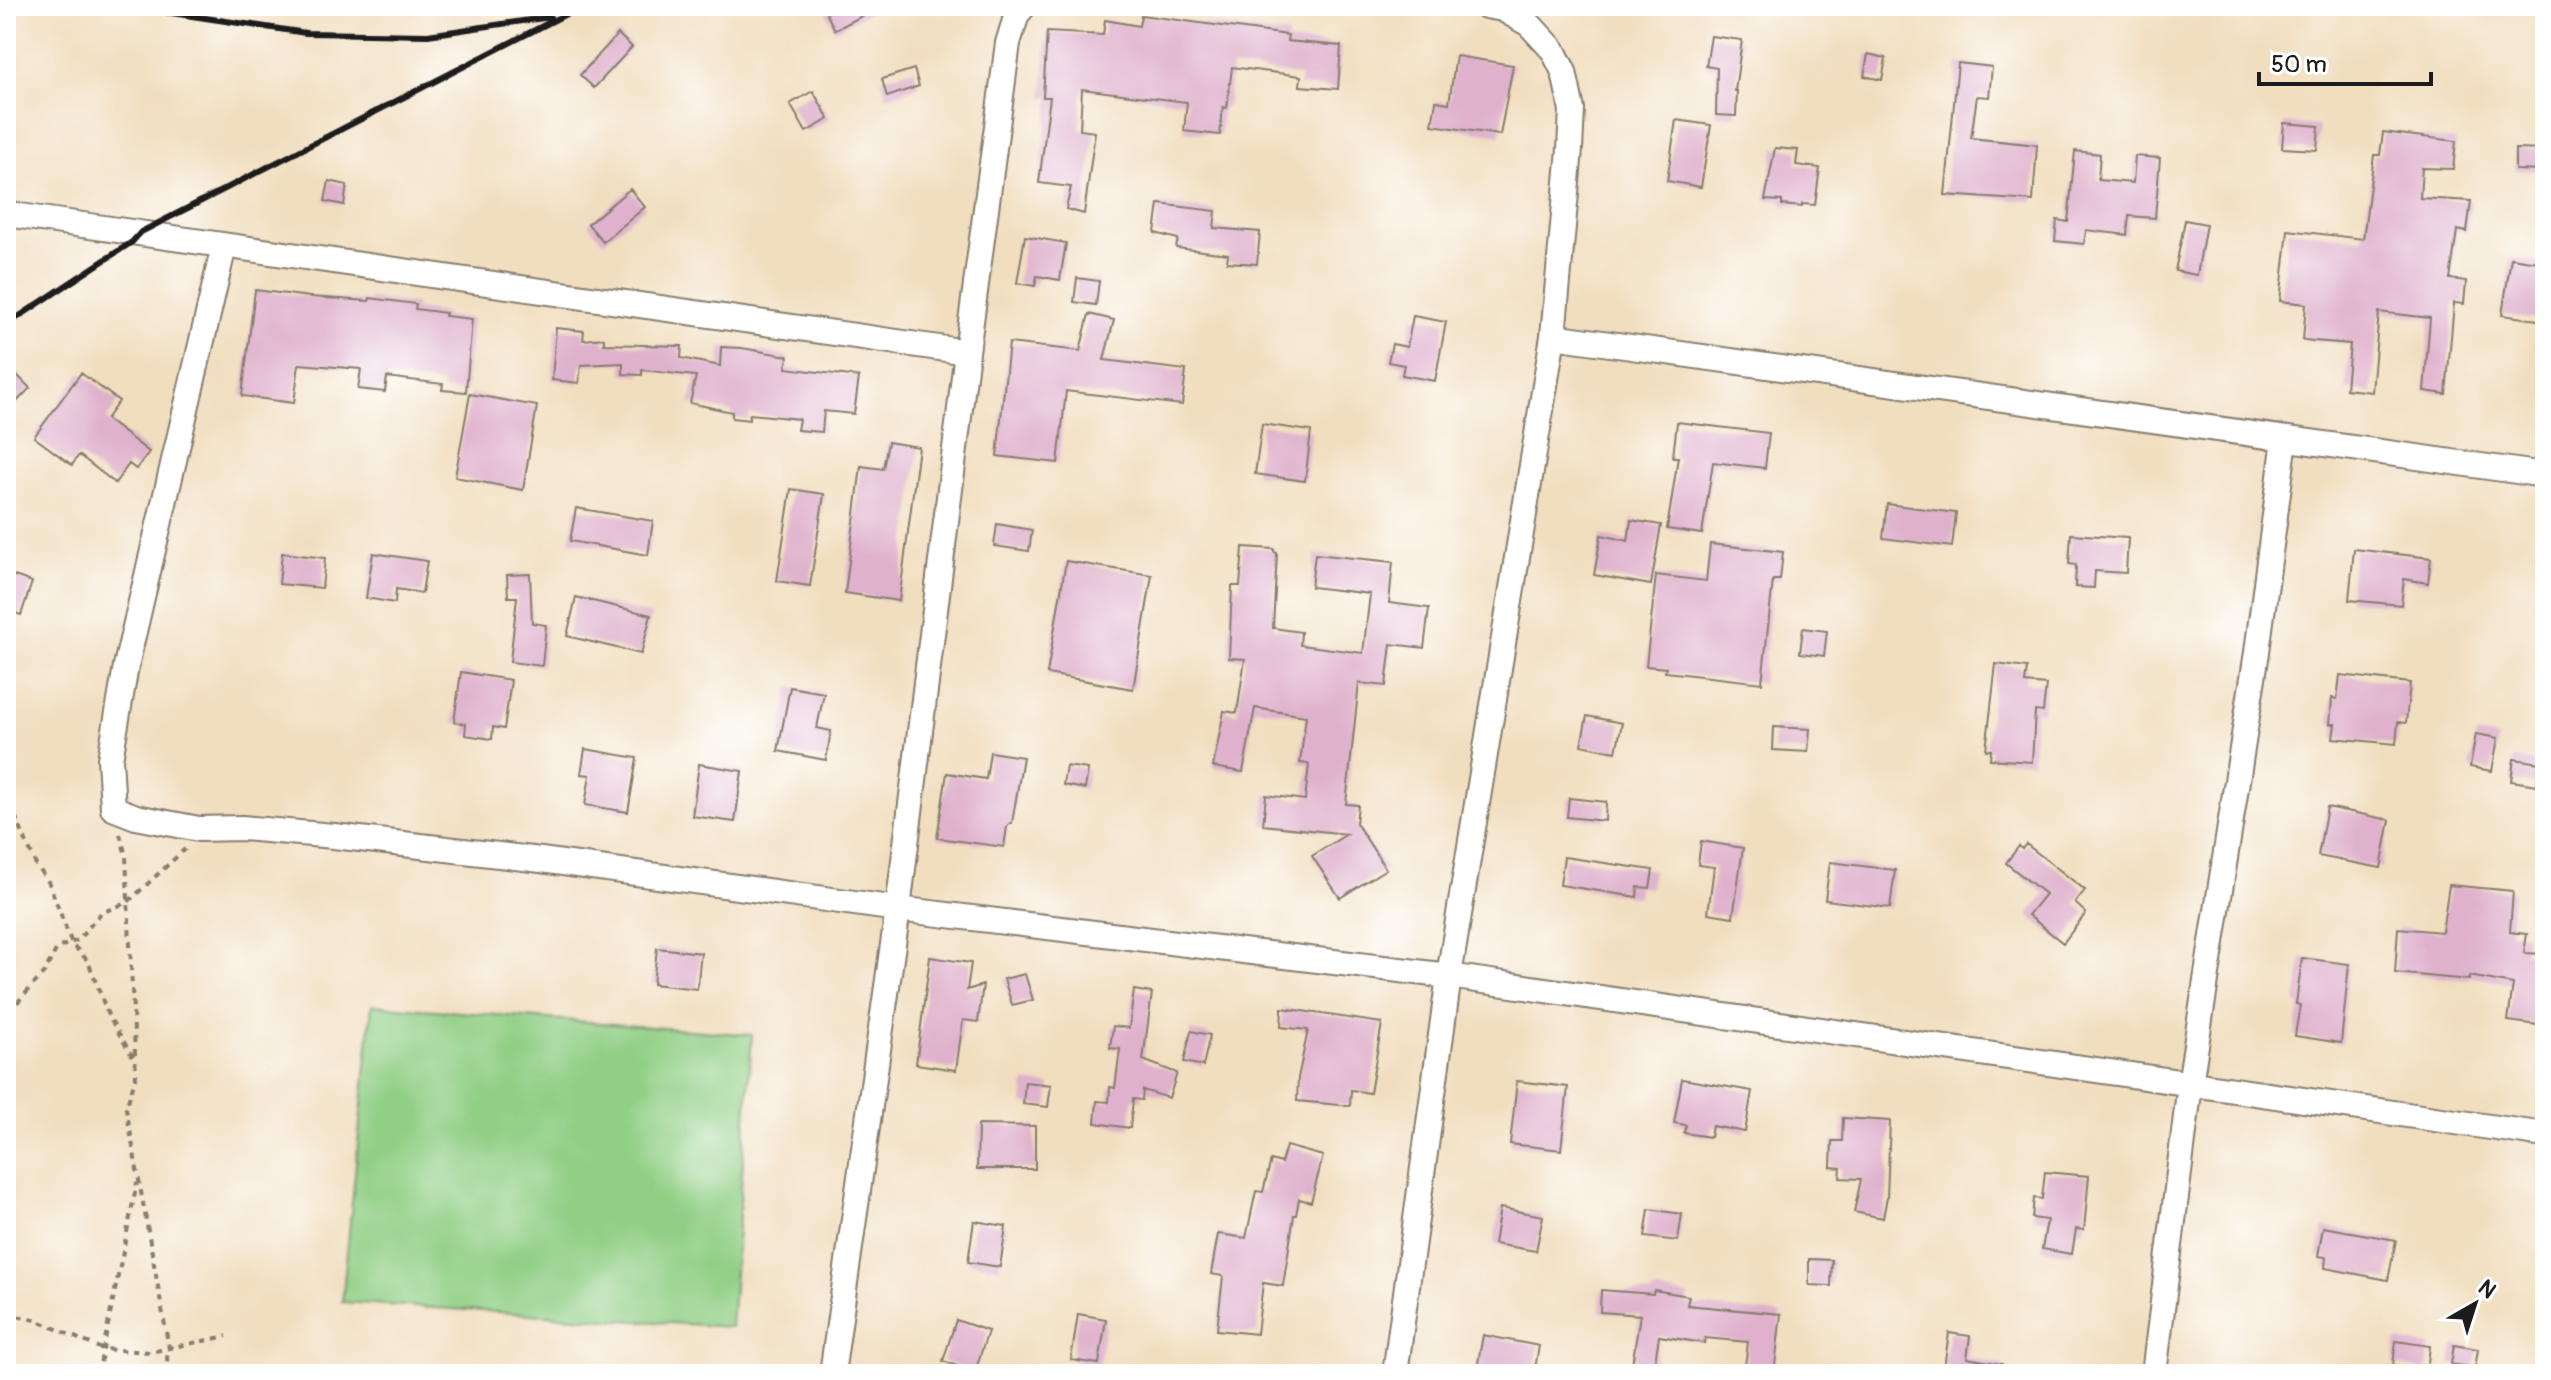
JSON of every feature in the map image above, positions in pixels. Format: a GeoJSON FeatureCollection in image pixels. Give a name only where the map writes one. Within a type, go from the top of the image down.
{"type":"FeatureCollection","features":[{"type":"Feature","properties":{"kind":"street"},"geometry":{"type":"LineString","coordinates":[[832,1374],[898,909],[1008,43],[1017,14],[1024,6]]}},
{"type":"Feature","properties":{"kind":"street"},"geometry":{"type":"LineString","coordinates":[[1395,1374],[1449,976],[1553,336],[1570,149],[1572,110],[1564,72],[1553,50],[1529,24],[1503,9],[1486,6]]}},
{"type":"Feature","properties":{"kind":"street"},"geometry":{"type":"LineString","coordinates":[[6,214],[967,352]]}},
{"type":"Feature","properties":{"kind":"street"},"geometry":{"type":"LineString","coordinates":[[224,246],[126,666],[110,759],[113,808],[136,817],[199,829],[242,828],[334,836],[573,864],[898,909],[1449,976],[2545,1135]]}},
{"type":"Feature","properties":{"kind":"street"},"geometry":{"type":"LineString","coordinates":[[1553,336],[2545,475]]}},
{"type":"Feature","properties":{"kind":"street"},"geometry":{"type":"LineString","coordinates":[[2154,1374],[2190,1084],[2257,652],[2285,439]]}},
{"type":"Feature","properties":{"kind":"path"},"geometry":{"type":"LineString","coordinates":[[6,794],[36,865],[49,883],[72,944],[88,961],[108,1015],[136,1061]]}},
{"type":"Feature","properties":{"kind":"path"},"geometry":{"type":"LineString","coordinates":[[113,808],[126,856],[136,1061],[136,1076],[126,1108],[169,1348],[169,1374]]}},
{"type":"Feature","properties":{"kind":"path"},"geometry":{"type":"LineString","coordinates":[[6,1024],[16,1004],[44,973],[57,948],[72,944],[101,913],[128,902],[188,846],[199,829]]}},
{"type":"Feature","properties":{"kind":"path"},"geometry":{"type":"LineString","coordinates":[[6,1031],[6,1050]]}},
{"type":"Feature","properties":{"kind":"path"},"geometry":{"type":"LineString","coordinates":[[98,1374],[137,1183]]}},
{"type":"Feature","properties":{"kind":"path"},"geometry":{"type":"LineString","coordinates":[[6,1314],[36,1320],[102,1349],[150,1352],[227,1336]]}},
{"type":"Feature","properties":{"kind":"green space"},"geometry":{"type":"Polygon","coordinates":[[[372,1005],[752,1035],[731,1327],[342,1302],[372,1005]]]}},
{"type":"Feature","properties":{"kind":"building"},"geometry":{"type":"Polygon","coordinates":[[[840,6],[881,6],[835,30],[826,13],[840,6]]]}},
{"type":"Feature","properties":{"kind":"building"},"geometry":{"type":"Polygon","coordinates":[[[1141,15],[1288,35],[1287,41],[1341,46],[1338,89],[1300,86],[1301,76],[1232,67],[1220,135],[1184,131],[1187,102],[1082,89],[1080,130],[1095,132],[1084,214],[1066,209],[1071,187],[1039,183],[1050,97],[1043,97],[1047,32],[1103,35],[1105,20],[1139,26],[1141,15]]]}},
{"type":"Feature","properties":{"kind":"building"},"geometry":{"type":"Polygon","coordinates":[[[618,34],[632,47],[594,88],[580,75],[618,34]]]}},
{"type":"Feature","properties":{"kind":"building"},"geometry":{"type":"Polygon","coordinates":[[[1711,36],[1742,40],[1735,91],[1736,116],[1716,115],[1717,68],[1706,66],[1711,36]]]}},
{"type":"Feature","properties":{"kind":"building"},"geometry":{"type":"Polygon","coordinates":[[[1868,54],[1886,58],[1882,80],[1864,76],[1868,54]]]}},
{"type":"Feature","properties":{"kind":"building"},"geometry":{"type":"Polygon","coordinates":[[[1456,56],[1513,65],[1500,135],[1432,125],[1436,101],[1449,103],[1456,56]]]}},
{"type":"Feature","properties":{"kind":"building"},"geometry":{"type":"Polygon","coordinates":[[[1958,63],[1992,67],[1989,97],[1977,96],[1971,138],[2037,145],[2033,201],[1945,195],[1958,63]]]}},
{"type":"Feature","properties":{"kind":"building"},"geometry":{"type":"Polygon","coordinates":[[[914,69],[919,86],[887,97],[882,79],[914,69]]]}},
{"type":"Feature","properties":{"kind":"building"},"geometry":{"type":"Polygon","coordinates":[[[813,91],[829,119],[806,132],[790,104],[813,91]]]}},
{"type":"Feature","properties":{"kind":"building"},"geometry":{"type":"Polygon","coordinates":[[[1676,120],[1711,125],[1701,187],[1667,181],[1676,120]]]}},
{"type":"Feature","properties":{"kind":"building"},"geometry":{"type":"Polygon","coordinates":[[[2284,123],[2319,126],[2317,150],[2282,148],[2284,123]]]}},
{"type":"Feature","properties":{"kind":"building"},"geometry":{"type":"Polygon","coordinates":[[[2383,132],[2456,141],[2453,169],[2422,168],[2420,198],[2471,201],[2467,232],[2457,230],[2450,279],[2466,281],[2464,304],[2454,303],[2446,394],[2424,391],[2430,318],[2379,312],[2372,392],[2346,389],[2350,344],[2303,340],[2306,304],[2280,301],[2288,230],[2363,239],[2374,155],[2380,155],[2383,132]]]}},
{"type":"Feature","properties":{"kind":"building"},"geometry":{"type":"Polygon","coordinates":[[[1775,148],[1798,150],[1796,165],[1820,168],[1815,205],[1782,205],[1782,201],[1765,200],[1775,148]]]}},
{"type":"Feature","properties":{"kind":"building"},"geometry":{"type":"Polygon","coordinates":[[[2515,149],[2545,150],[2545,171],[2515,170],[2515,149]]]}},
{"type":"Feature","properties":{"kind":"building"},"geometry":{"type":"Polygon","coordinates":[[[2075,151],[2100,154],[2098,180],[2133,183],[2135,156],[2160,158],[2155,218],[2129,216],[2127,235],[2086,230],[2084,244],[2055,241],[2057,220],[2068,222],[2075,151]]]}},
{"type":"Feature","properties":{"kind":"building"},"geometry":{"type":"Polygon","coordinates":[[[329,181],[347,185],[344,205],[325,201],[329,181]]]}},
{"type":"Feature","properties":{"kind":"building"},"geometry":{"type":"Polygon","coordinates":[[[630,189],[645,207],[603,242],[588,224],[630,189]]]}},
{"type":"Feature","properties":{"kind":"building"},"geometry":{"type":"Polygon","coordinates":[[[1159,204],[1216,211],[1214,228],[1260,232],[1257,264],[1227,262],[1228,254],[1176,248],[1178,239],[1155,233],[1159,204]]]}},
{"type":"Feature","properties":{"kind":"building"},"geometry":{"type":"Polygon","coordinates":[[[2185,220],[2206,224],[2197,275],[2175,271],[2185,220]]]}},
{"type":"Feature","properties":{"kind":"building"},"geometry":{"type":"Polygon","coordinates":[[[1025,236],[1066,243],[1060,280],[1037,276],[1035,286],[1017,283],[1025,236]]]}},
{"type":"Feature","properties":{"kind":"building"},"geometry":{"type":"Polygon","coordinates":[[[2511,258],[2545,263],[2545,321],[2502,315],[2511,258]]]}},
{"type":"Feature","properties":{"kind":"building"},"geometry":{"type":"Polygon","coordinates":[[[1077,278],[1099,281],[1096,305],[1074,302],[1077,278]]]}},
{"type":"Feature","properties":{"kind":"building"},"geometry":{"type":"Polygon","coordinates":[[[255,290],[416,304],[415,309],[472,319],[466,392],[442,390],[443,384],[387,377],[385,392],[358,389],[361,369],[299,364],[294,403],[242,396],[255,290]]]}},
{"type":"Feature","properties":{"kind":"building"},"geometry":{"type":"Polygon","coordinates":[[[1089,314],[1114,320],[1104,360],[1186,370],[1182,405],[1066,391],[1058,463],[997,456],[1009,343],[1080,351],[1089,314]]]}},
{"type":"Feature","properties":{"kind":"building"},"geometry":{"type":"Polygon","coordinates":[[[1413,316],[1446,322],[1435,381],[1402,375],[1404,365],[1388,362],[1392,344],[1407,347],[1413,316]]]}},
{"type":"Feature","properties":{"kind":"building"},"geometry":{"type":"Polygon","coordinates":[[[556,328],[584,331],[583,340],[604,338],[604,344],[682,346],[681,358],[720,366],[721,347],[788,356],[786,368],[859,377],[854,414],[824,411],[822,432],[797,430],[799,419],[750,414],[749,420],[732,418],[732,412],[690,403],[696,376],[642,370],[642,375],[623,374],[623,363],[581,365],[579,383],[552,380],[556,328]]]}},
{"type":"Feature","properties":{"kind":"building"},"geometry":{"type":"Polygon","coordinates":[[[6,364],[30,388],[6,413],[6,364]]]}},
{"type":"Feature","properties":{"kind":"building"},"geometry":{"type":"Polygon","coordinates":[[[81,373],[119,401],[106,419],[149,452],[136,469],[129,464],[115,483],[79,455],[72,465],[34,437],[81,373]]]}},
{"type":"Feature","properties":{"kind":"building"},"geometry":{"type":"Polygon","coordinates":[[[470,394],[537,406],[523,490],[455,477],[470,394]]]}},
{"type":"Feature","properties":{"kind":"building"},"geometry":{"type":"Polygon","coordinates":[[[1677,422],[1769,433],[1765,468],[1713,462],[1702,534],[1667,529],[1678,457],[1673,457],[1677,422]]]}},
{"type":"Feature","properties":{"kind":"building"},"geometry":{"type":"Polygon","coordinates":[[[1262,424],[1311,431],[1305,481],[1255,474],[1262,424]]]}},
{"type":"Feature","properties":{"kind":"building"},"geometry":{"type":"Polygon","coordinates":[[[888,442],[919,447],[899,601],[845,593],[861,466],[883,469],[888,442]]]}},
{"type":"Feature","properties":{"kind":"building"},"geometry":{"type":"Polygon","coordinates":[[[791,489],[824,494],[810,586],[777,581],[791,489]]]}},
{"type":"Feature","properties":{"kind":"building"},"geometry":{"type":"Polygon","coordinates":[[[1887,504],[1956,513],[1952,547],[1883,538],[1887,504]]]}},
{"type":"Feature","properties":{"kind":"building"},"geometry":{"type":"Polygon","coordinates":[[[576,508],[653,521],[648,555],[570,541],[576,508]]]}},
{"type":"Feature","properties":{"kind":"building"},"geometry":{"type":"Polygon","coordinates":[[[1631,520],[1661,525],[1651,585],[1594,575],[1601,535],[1628,541],[1631,520]]]}},
{"type":"Feature","properties":{"kind":"building"},"geometry":{"type":"Polygon","coordinates":[[[997,524],[1032,530],[1029,551],[994,546],[997,524]]]}},
{"type":"Feature","properties":{"kind":"building"},"geometry":{"type":"Polygon","coordinates":[[[2071,534],[2128,538],[2126,573],[2095,571],[2094,588],[2075,587],[2076,565],[2069,564],[2071,534]]]}},
{"type":"Feature","properties":{"kind":"building"},"geometry":{"type":"Polygon","coordinates":[[[1710,544],[1783,552],[1780,580],[1773,580],[1762,683],[1665,672],[1666,668],[1646,666],[1656,575],[1706,581],[1710,544]]]}},
{"type":"Feature","properties":{"kind":"building"},"geometry":{"type":"Polygon","coordinates":[[[1243,547],[1274,549],[1277,553],[1273,628],[1301,632],[1300,645],[1363,653],[1370,594],[1311,587],[1315,554],[1393,562],[1389,603],[1429,608],[1424,648],[1391,644],[1386,686],[1359,683],[1346,804],[1358,805],[1356,823],[1386,869],[1340,898],[1312,856],[1347,834],[1263,825],[1266,795],[1305,800],[1309,764],[1300,763],[1306,716],[1255,708],[1243,772],[1213,767],[1224,711],[1237,713],[1245,659],[1229,658],[1232,586],[1240,586],[1243,547]]]}},
{"type":"Feature","properties":{"kind":"building"},"geometry":{"type":"Polygon","coordinates":[[[2354,549],[2431,558],[2428,583],[2404,579],[2401,605],[2349,600],[2354,549]]]}},
{"type":"Feature","properties":{"kind":"building"},"geometry":{"type":"Polygon","coordinates":[[[282,553],[325,558],[322,588],[279,584],[282,553]]]}},
{"type":"Feature","properties":{"kind":"building"},"geometry":{"type":"Polygon","coordinates":[[[373,553],[427,561],[422,593],[396,589],[395,603],[366,598],[373,553]]]}},
{"type":"Feature","properties":{"kind":"building"},"geometry":{"type":"Polygon","coordinates":[[[1066,561],[1152,575],[1133,689],[1047,674],[1066,561]]]}},
{"type":"Feature","properties":{"kind":"building"},"geometry":{"type":"Polygon","coordinates":[[[6,573],[32,582],[21,615],[6,610],[6,573]]]}},
{"type":"Feature","properties":{"kind":"building"},"geometry":{"type":"Polygon","coordinates":[[[530,574],[532,623],[546,625],[542,666],[510,662],[517,597],[508,597],[507,575],[530,574]]]}},
{"type":"Feature","properties":{"kind":"building"},"geometry":{"type":"Polygon","coordinates":[[[576,597],[651,615],[641,654],[567,636],[576,597]]]}},
{"type":"Feature","properties":{"kind":"building"},"geometry":{"type":"Polygon","coordinates":[[[1803,628],[1827,631],[1824,656],[1800,653],[1803,628]]]}},
{"type":"Feature","properties":{"kind":"building"},"geometry":{"type":"Polygon","coordinates":[[[1996,664],[2027,668],[2025,683],[2046,685],[2043,712],[2035,711],[2032,762],[1990,759],[1991,750],[1986,750],[1996,664]]]}},
{"type":"Feature","properties":{"kind":"building"},"geometry":{"type":"Polygon","coordinates":[[[461,672],[511,680],[504,729],[493,727],[492,739],[465,735],[466,724],[454,722],[461,672]]]}},
{"type":"Feature","properties":{"kind":"building"},"geometry":{"type":"Polygon","coordinates":[[[2340,675],[2410,683],[2406,723],[2398,722],[2396,744],[2333,738],[2335,724],[2330,724],[2332,698],[2337,699],[2340,675]]]}},
{"type":"Feature","properties":{"kind":"building"},"geometry":{"type":"Polygon","coordinates":[[[790,687],[824,693],[817,728],[831,731],[826,760],[778,751],[790,687]]]}},
{"type":"Feature","properties":{"kind":"building"},"geometry":{"type":"Polygon","coordinates":[[[1587,716],[1622,723],[1616,752],[1581,745],[1587,716]]]}},
{"type":"Feature","properties":{"kind":"building"},"geometry":{"type":"Polygon","coordinates":[[[1774,727],[1810,729],[1808,752],[1773,750],[1774,727]]]}},
{"type":"Feature","properties":{"kind":"building"},"geometry":{"type":"Polygon","coordinates":[[[2476,734],[2498,738],[2492,771],[2470,767],[2476,734]]]}},
{"type":"Feature","properties":{"kind":"building"},"geometry":{"type":"Polygon","coordinates":[[[585,749],[637,758],[628,812],[585,805],[590,775],[581,774],[585,749]]]}},
{"type":"Feature","properties":{"kind":"building"},"geometry":{"type":"Polygon","coordinates":[[[990,752],[1023,757],[1012,823],[1007,827],[1004,847],[937,838],[947,773],[986,779],[990,752]]]}},
{"type":"Feature","properties":{"kind":"building"},"geometry":{"type":"Polygon","coordinates":[[[2514,759],[2540,763],[2537,785],[2511,781],[2514,759]]]}},
{"type":"Feature","properties":{"kind":"building"},"geometry":{"type":"Polygon","coordinates":[[[699,764],[742,771],[735,822],[692,816],[699,764]]]}},
{"type":"Feature","properties":{"kind":"building"},"geometry":{"type":"Polygon","coordinates":[[[1066,766],[1088,769],[1085,789],[1063,785],[1066,766]]]}},
{"type":"Feature","properties":{"kind":"building"},"geometry":{"type":"Polygon","coordinates":[[[1569,798],[1606,802],[1605,821],[1567,817],[1569,798]]]}},
{"type":"Feature","properties":{"kind":"building"},"geometry":{"type":"Polygon","coordinates":[[[2327,807],[2390,820],[2381,868],[2318,856],[2327,807]]]}},
{"type":"Feature","properties":{"kind":"building"},"geometry":{"type":"Polygon","coordinates":[[[1701,841],[1743,848],[1733,917],[1708,913],[1714,867],[1698,865],[1701,841]]]}},
{"type":"Feature","properties":{"kind":"building"},"geometry":{"type":"Polygon","coordinates":[[[2026,844],[2085,890],[2075,903],[2086,913],[2063,943],[2028,915],[2045,894],[2006,863],[2019,846],[2022,849],[2026,844]]]}},
{"type":"Feature","properties":{"kind":"building"},"geometry":{"type":"Polygon","coordinates":[[[1564,857],[1653,870],[1650,888],[1638,887],[1637,897],[1560,885],[1564,857]]]}},
{"type":"Feature","properties":{"kind":"building"},"geometry":{"type":"Polygon","coordinates":[[[1830,862],[1895,870],[1890,908],[1825,900],[1830,862]]]}},
{"type":"Feature","properties":{"kind":"building"},"geometry":{"type":"Polygon","coordinates":[[[2449,885],[2513,891],[2510,932],[2527,934],[2524,953],[2545,954],[2545,1026],[2508,1021],[2513,984],[2469,976],[2469,980],[2395,973],[2398,928],[2442,932],[2449,885]]]}},
{"type":"Feature","properties":{"kind":"building"},"geometry":{"type":"Polygon","coordinates":[[[657,948],[701,953],[697,989],[653,984],[657,948]]]}},
{"type":"Feature","properties":{"kind":"building"},"geometry":{"type":"Polygon","coordinates":[[[930,957],[971,963],[967,990],[983,985],[978,1022],[963,1020],[956,1070],[916,1064],[930,957]]]}},
{"type":"Feature","properties":{"kind":"building"},"geometry":{"type":"Polygon","coordinates":[[[2302,958],[2349,964],[2341,1043],[2295,1036],[2302,958]]]}},
{"type":"Feature","properties":{"kind":"building"},"geometry":{"type":"Polygon","coordinates":[[[1025,974],[1033,1000],[1012,1005],[1004,979],[1025,974]]]}},
{"type":"Feature","properties":{"kind":"building"},"geometry":{"type":"Polygon","coordinates":[[[1134,990],[1152,993],[1143,1060],[1177,1073],[1169,1098],[1143,1090],[1142,1100],[1133,1099],[1130,1128],[1095,1123],[1097,1101],[1109,1102],[1110,1087],[1115,1088],[1120,1049],[1110,1048],[1113,1026],[1129,1028],[1134,990]]]}},
{"type":"Feature","properties":{"kind":"building"},"geometry":{"type":"Polygon","coordinates":[[[1282,1008],[1382,1023],[1370,1093],[1351,1090],[1350,1106],[1297,1101],[1298,1078],[1308,1030],[1281,1027],[1282,1008]]]}},
{"type":"Feature","properties":{"kind":"building"},"geometry":{"type":"Polygon","coordinates":[[[1191,1031],[1210,1035],[1203,1066],[1184,1062],[1191,1031]]]}},
{"type":"Feature","properties":{"kind":"building"},"geometry":{"type":"Polygon","coordinates":[[[1682,1079],[1752,1091],[1745,1132],[1712,1126],[1710,1137],[1684,1133],[1686,1125],[1674,1123],[1682,1079]]]}},
{"type":"Feature","properties":{"kind":"building"},"geometry":{"type":"Polygon","coordinates":[[[1517,1081],[1568,1087],[1561,1150],[1510,1144],[1517,1081]]]}},
{"type":"Feature","properties":{"kind":"building"},"geometry":{"type":"Polygon","coordinates":[[[1025,1082],[1051,1085],[1048,1107],[1023,1104],[1025,1082]]]}},
{"type":"Feature","properties":{"kind":"building"},"geometry":{"type":"Polygon","coordinates":[[[1843,1118],[1890,1121],[1887,1197],[1883,1218],[1854,1212],[1861,1179],[1840,1178],[1841,1168],[1831,1167],[1832,1141],[1842,1141],[1843,1118]]]}},
{"type":"Feature","properties":{"kind":"building"},"geometry":{"type":"Polygon","coordinates":[[[978,1125],[1035,1126],[1035,1169],[977,1169],[978,1125]]]}},
{"type":"Feature","properties":{"kind":"building"},"geometry":{"type":"Polygon","coordinates":[[[1286,1146],[1323,1156],[1311,1202],[1299,1199],[1294,1215],[1283,1286],[1263,1283],[1257,1334],[1217,1330],[1223,1276],[1211,1274],[1218,1234],[1246,1238],[1256,1191],[1263,1192],[1271,1160],[1281,1163],[1286,1146]]]}},
{"type":"Feature","properties":{"kind":"building"},"geometry":{"type":"Polygon","coordinates":[[[2045,1172],[2089,1176],[2084,1230],[2076,1229],[2072,1254],[2042,1249],[2047,1220],[2032,1218],[2034,1198],[2042,1199],[2045,1172]]]}},
{"type":"Feature","properties":{"kind":"building"},"geometry":{"type":"Polygon","coordinates":[[[1500,1208],[1543,1216],[1536,1251],[1494,1244],[1500,1208]]]}},
{"type":"Feature","properties":{"kind":"building"},"geometry":{"type":"Polygon","coordinates":[[[1649,1209],[1682,1214],[1678,1241],[1645,1237],[1649,1209]]]}},
{"type":"Feature","properties":{"kind":"building"},"geometry":{"type":"Polygon","coordinates":[[[974,1221],[1006,1226],[1000,1267],[968,1262],[974,1221]]]}},
{"type":"Feature","properties":{"kind":"building"},"geometry":{"type":"Polygon","coordinates":[[[2323,1227],[2396,1240],[2388,1280],[2325,1268],[2326,1257],[2318,1256],[2323,1227]]]}},
{"type":"Feature","properties":{"kind":"building"},"geometry":{"type":"Polygon","coordinates":[[[1809,1259],[1832,1260],[1831,1286],[1809,1285],[1809,1259]]]}},
{"type":"Feature","properties":{"kind":"building"},"geometry":{"type":"Polygon","coordinates":[[[1601,1290],[1653,1294],[1654,1290],[1689,1296],[1687,1305],[1781,1314],[1774,1374],[1744,1374],[1748,1342],[1705,1338],[1704,1343],[1659,1336],[1653,1374],[1631,1371],[1640,1315],[1600,1312],[1601,1290]]]}},
{"type":"Feature","properties":{"kind":"building"},"geometry":{"type":"Polygon","coordinates":[[[1078,1314],[1106,1319],[1099,1364],[1071,1360],[1078,1314]]]}},
{"type":"Feature","properties":{"kind":"building"},"geometry":{"type":"Polygon","coordinates":[[[956,1320],[988,1331],[975,1372],[943,1361],[956,1320]]]}},
{"type":"Feature","properties":{"kind":"building"},"geometry":{"type":"Polygon","coordinates":[[[1949,1333],[1970,1336],[1967,1358],[2002,1364],[2001,1374],[1943,1374],[1949,1333]]]}},
{"type":"Feature","properties":{"kind":"building"},"geometry":{"type":"Polygon","coordinates":[[[1483,1335],[1539,1346],[1534,1374],[1476,1374],[1483,1335]]]}},
{"type":"Feature","properties":{"kind":"building"},"geometry":{"type":"Polygon","coordinates":[[[2396,1341],[2430,1346],[2427,1370],[2393,1365],[2396,1341]]]}},
{"type":"Feature","properties":{"kind":"building"},"geometry":{"type":"Polygon","coordinates":[[[2454,1345],[2478,1349],[2475,1368],[2451,1364],[2454,1345]]]}},
{"type":"Feature","properties":{"kind":"railway"},"geometry":{"type":"LineString","coordinates":[[125,6],[306,33],[428,35],[550,17]]}},
{"type":"Feature","properties":{"kind":"railway"},"geometry":{"type":"LineString","coordinates":[[6,325],[132,242],[141,232],[587,6]]}}]}
